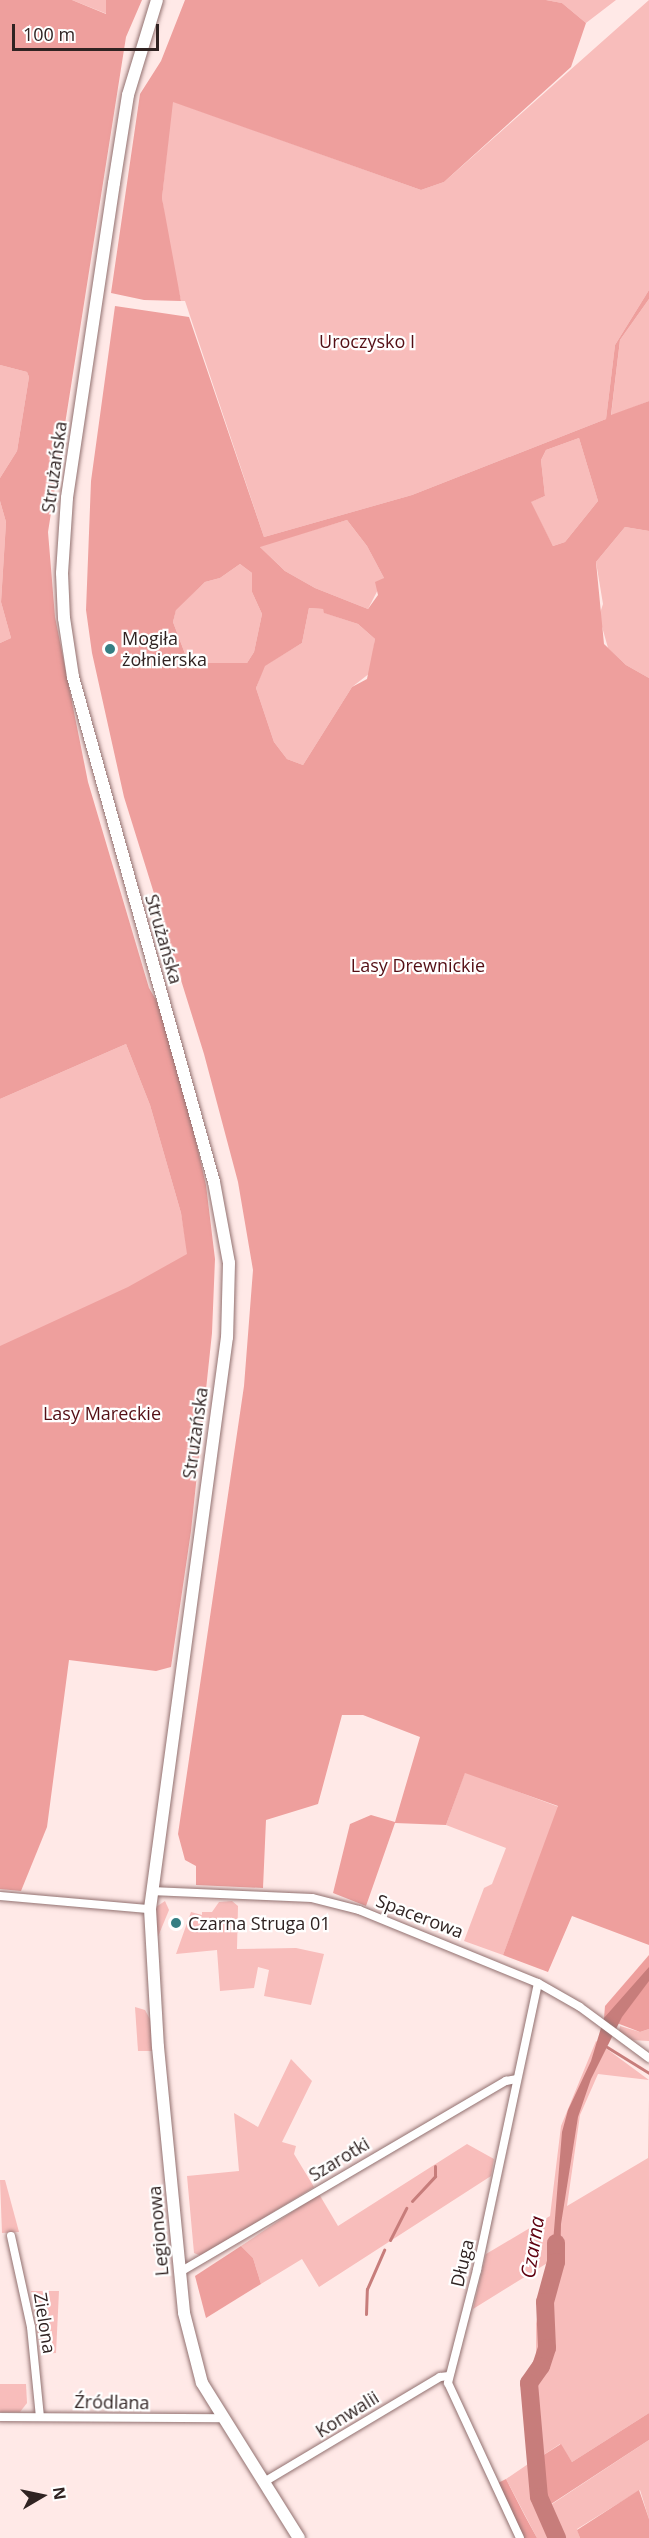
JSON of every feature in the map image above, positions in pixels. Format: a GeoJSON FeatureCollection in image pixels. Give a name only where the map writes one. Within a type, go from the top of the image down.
{"type":"FeatureCollection","features":[{"type":"Feature","properties":{"kind":"main road","name":"Strużańska"},"geometry":{"type":"LineString","coordinates":[[151,1891],[227,1337],[229,1263],[214,1182],[73,677],[62,573],[67,498],[128,94],[157,0]]}},
{"type":"Feature","properties":{"kind":"main road","name":"Legionowa"},"geometry":{"type":"LineString","coordinates":[[151,1891],[150,1909],[180,2272],[192,2351],[202,2383],[222,2418],[299,2538]]}},
{"type":"Feature","properties":{"kind":"street","name":"Spacerowa"},"geometry":{"type":"LineString","coordinates":[[151,1891],[326,1900],[538,1983],[649,2058]]}},
{"type":"Feature","properties":{"kind":"street"},"geometry":{"type":"LineString","coordinates":[[0,1896],[150,1909]]}},
{"type":"Feature","properties":{"kind":"street","name":"Długa"},"geometry":{"type":"LineString","coordinates":[[520,2538],[455,2402],[449,2376],[477,2270],[538,1983]]}},
{"type":"Feature","properties":{"kind":"street","name":"Szarotki"},"geometry":{"type":"LineString","coordinates":[[180,2272],[506,2081],[516,2079]]}},
{"type":"Feature","properties":{"kind":"street","name":"Zielona"},"geometry":{"type":"LineString","coordinates":[[11,2236],[31,2327],[40,2417]]}},
{"type":"Feature","properties":{"kind":"street","name":"Konwalii"},"geometry":{"type":"LineString","coordinates":[[264,2482],[440,2377],[449,2376]]}},
{"type":"Feature","properties":{"kind":"street","name":"Źródlana"},"geometry":{"type":"LineString","coordinates":[[0,2417],[222,2418]]}},
{"type":"Feature","properties":{"kind":"green space","name":"Lasy Mareckie"},"geometry":{"type":"Polygon","coordinates":[[[0,0],[72,0],[106,14],[106,0],[142,0],[126,37],[48,532],[55,617],[88,782],[149,988],[168,1020],[206,1185],[215,1259],[212,1333],[191,1531],[171,1667],[156,1671],[69,1660],[47,1827],[21,1891],[0,1889],[0,1346],[128,1287],[187,1254],[181,1213],[150,1105],[126,1044],[0,1099],[0,643],[11,638],[1,602],[6,522],[0,501],[0,478],[17,451],[29,377],[27,372],[0,365],[0,0]]]}},
{"type":"Feature","properties":{"kind":"green space"},"geometry":{"type":"Polygon","coordinates":[[[72,0],[106,0],[107,14],[72,0]]]}},
{"type":"Feature","properties":{"kind":"green space"},"geometry":{"type":"Polygon","coordinates":[[[185,0],[546,0],[562,3],[586,23],[571,67],[444,182],[421,190],[173,102],[162,198],[181,301],[144,300],[111,293],[140,94],[161,61],[185,0]]]}},
{"type":"Feature","properties":{"kind":"green space"},"geometry":{"type":"Polygon","coordinates":[[[546,0],[616,0],[586,23],[562,3],[546,0]]]}},
{"type":"Feature","properties":{"kind":"green space","name":"Uroczysko I"},"geometry":{"type":"Polygon","coordinates":[[[649,0],[649,290],[615,345],[606,419],[412,495],[264,537],[185,301],[181,301],[169,249],[162,198],[172,101],[421,190],[444,182],[649,0]]]}},
{"type":"Feature","properties":{"kind":"green space","name":"Lasy Drewnickie"},"geometry":{"type":"Polygon","coordinates":[[[649,290],[649,299],[620,340],[611,415],[649,401],[649,531],[625,527],[596,562],[604,644],[626,665],[649,678],[649,1945],[572,1916],[548,1972],[503,1955],[558,1806],[465,1773],[446,1825],[395,1823],[366,1906],[333,1893],[350,1824],[371,1815],[395,1822],[420,1737],[363,1715],[342,1715],[318,1804],[266,1820],[263,1888],[196,1885],[196,1866],[185,1860],[178,1834],[244,1386],[253,1270],[238,1182],[204,1054],[124,797],[92,653],[86,610],[91,481],[115,306],[189,317],[264,537],[412,495],[606,419],[615,345],[649,290]],[[579,438],[546,450],[541,460],[545,496],[531,502],[553,546],[565,542],[598,501],[579,438]],[[347,520],[260,547],[285,571],[315,588],[368,609],[378,595],[375,582],[384,578],[367,546],[347,520]],[[240,564],[220,578],[205,582],[176,610],[173,622],[187,659],[202,663],[247,663],[254,652],[262,614],[252,592],[252,573],[240,564]],[[309,608],[302,643],[265,666],[256,688],[274,742],[287,759],[303,765],[352,687],[367,679],[375,639],[358,624],[324,613],[323,609],[309,608]]]}},
{"type":"Feature","properties":{"kind":"green space"},"geometry":{"type":"Polygon","coordinates":[[[649,299],[649,401],[611,416],[620,340],[649,299]]]}},
{"type":"Feature","properties":{"kind":"green space"},"geometry":{"type":"Polygon","coordinates":[[[0,365],[27,372],[29,377],[17,451],[0,478],[0,365]]]}},
{"type":"Feature","properties":{"kind":"green space"},"geometry":{"type":"Polygon","coordinates":[[[579,438],[598,501],[565,542],[553,546],[530,502],[545,496],[541,460],[546,450],[579,438]]]}},
{"type":"Feature","properties":{"kind":"green space"},"geometry":{"type":"Polygon","coordinates":[[[0,501],[6,522],[1,602],[11,638],[0,643],[0,501]]]}},
{"type":"Feature","properties":{"kind":"green space"},"geometry":{"type":"Polygon","coordinates":[[[347,520],[367,546],[384,578],[368,609],[315,588],[285,571],[259,546],[347,520]]]}},
{"type":"Feature","properties":{"kind":"green space"},"geometry":{"type":"Polygon","coordinates":[[[625,527],[649,531],[649,678],[626,665],[608,648],[599,616],[603,604],[596,562],[625,527]]]}},
{"type":"Feature","properties":{"kind":"green space"},"geometry":{"type":"Polygon","coordinates":[[[240,564],[252,573],[252,592],[262,614],[254,652],[247,663],[202,663],[187,659],[173,622],[176,609],[205,582],[220,578],[240,564]]]}},
{"type":"Feature","properties":{"kind":"green space"},"geometry":{"type":"Polygon","coordinates":[[[309,608],[323,609],[325,613],[358,624],[375,639],[370,673],[352,687],[303,765],[287,759],[274,742],[256,688],[264,666],[302,643],[309,608]]]}},
{"type":"Feature","properties":{"kind":"green space"},"geometry":{"type":"Polygon","coordinates":[[[126,1044],[150,1105],[181,1213],[188,1254],[0,1652],[0,1099],[126,1044]]]}},
{"type":"Feature","properties":{"kind":"green space"},"geometry":{"type":"Polygon","coordinates":[[[465,1772],[559,1807],[503,1955],[464,1941],[484,1888],[492,1884],[506,1848],[446,1825],[465,1772]]]}},
{"type":"Feature","properties":{"kind":"green space"},"geometry":{"type":"Polygon","coordinates":[[[165,1901],[169,1910],[157,1939],[156,1907],[165,1901]]]}},
{"type":"Feature","properties":{"kind":"green space"},"geometry":{"type":"Polygon","coordinates":[[[232,1901],[238,1906],[237,1949],[296,1948],[324,1954],[311,2005],[264,1996],[269,1970],[258,1967],[254,1988],[220,1991],[217,1950],[176,1954],[191,1912],[202,1915],[202,1912],[212,1912],[219,1902],[232,1901]]]}},
{"type":"Feature","properties":{"kind":"green space"},"geometry":{"type":"Polygon","coordinates":[[[649,1955],[649,2029],[640,2032],[604,2018],[605,2006],[649,1955]]]}},
{"type":"Feature","properties":{"kind":"green space"},"geometry":{"type":"Polygon","coordinates":[[[135,2007],[145,2010],[151,2021],[152,2051],[138,2051],[135,2007]]]}},
{"type":"Feature","properties":{"kind":"green space"},"geometry":{"type":"Polygon","coordinates":[[[620,2026],[640,2032],[649,2029],[649,2041],[631,2040],[619,2032],[620,2026]]]}},
{"type":"Feature","properties":{"kind":"green space"},"geometry":{"type":"Polygon","coordinates":[[[596,2041],[649,2080],[598,2074],[580,2115],[567,2206],[648,2158],[649,2099],[649,2413],[572,2462],[560,2444],[542,2456],[544,2494],[549,2506],[649,2440],[649,2519],[640,2490],[577,2529],[580,2538],[537,2538],[506,2479],[531,2462],[526,2374],[536,2357],[536,2324],[549,2262],[473,2309],[486,2254],[550,2216],[561,2126],[596,2041]]]}},
{"type":"Feature","properties":{"kind":"green space"},"geometry":{"type":"Polygon","coordinates":[[[291,2059],[312,2081],[282,2142],[296,2146],[294,2154],[314,2187],[201,2256],[194,2253],[187,2176],[239,2171],[234,2113],[258,2127],[291,2059]]]}},
{"type":"Feature","properties":{"kind":"green space"},"geometry":{"type":"Polygon","coordinates":[[[467,2144],[494,2159],[491,2176],[319,2287],[302,2259],[261,2284],[253,2258],[241,2246],[319,2194],[338,2226],[467,2144]]]}},
{"type":"Feature","properties":{"kind":"green space"},"geometry":{"type":"Polygon","coordinates":[[[0,2180],[5,2180],[19,2232],[2,2233],[0,2180]]]}},
{"type":"Feature","properties":{"kind":"green space"},"geometry":{"type":"Polygon","coordinates":[[[241,2246],[253,2258],[261,2284],[206,2318],[195,2276],[241,2246]]]}},
{"type":"Feature","properties":{"kind":"green space"},"geometry":{"type":"Polygon","coordinates":[[[31,2291],[59,2291],[56,2353],[41,2354],[31,2291]]]}},
{"type":"Feature","properties":{"kind":"green space"},"geometry":{"type":"Polygon","coordinates":[[[0,2384],[26,2384],[27,2403],[20,2412],[0,2412],[0,2384]]]}},
{"type":"Feature","properties":{"kind":"green space"},"geometry":{"type":"Polygon","coordinates":[[[649,2413],[649,2440],[548,2506],[541,2481],[542,2456],[561,2444],[572,2462],[649,2413]]]}},
{"type":"Feature","properties":{"kind":"green space"},"geometry":{"type":"Polygon","coordinates":[[[506,2479],[537,2538],[524,2538],[498,2483],[506,2479]]]}},
{"type":"Feature","properties":{"kind":"green space"},"geometry":{"type":"Polygon","coordinates":[[[639,2490],[649,2519],[649,2538],[580,2538],[577,2530],[639,2490]]]}},
{"type":"Feature","properties":{"kind":"shaded area"},"geometry":{"type":"Polygon","coordinates":[[[649,1967],[649,1981],[622,2017],[591,2079],[578,2117],[561,2224],[560,2265],[551,2267],[562,2132],[568,2110],[591,2061],[604,2018],[649,1967]]]}},
{"type":"Feature","properties":{"kind":"waterway"},"geometry":{"type":"LineString","coordinates":[[607,2047],[649,2073]]}},
{"type":"Feature","properties":{"kind":"waterway"},"geometry":{"type":"LineString","coordinates":[[412,2201],[435,2176],[435,2166]]}},
{"type":"Feature","properties":{"kind":"waterway"},"geometry":{"type":"LineString","coordinates":[[390,2240],[406,2208]]}},
{"type":"Feature","properties":{"kind":"waterway","name":"Czarna"},"geometry":{"type":"LineString","coordinates":[[556,2243],[556,2262],[545,2302],[547,2348],[541,2366],[529,2383],[539,2497],[557,2538]]}},
{"type":"Feature","properties":{"kind":"waterway"},"geometry":{"type":"LineString","coordinates":[[366,2314],[367,2289],[384,2250]]}},
{"type":"Feature","properties":{"kind":"place","name":"Mogiła żołnierska"},"geometry":{"type":"Point","coordinates":[110,649]}},
{"type":"Feature","properties":{"kind":"place","name":"Czarna Struga 01"},"geometry":{"type":"Point","coordinates":[176,1923]}}]}
